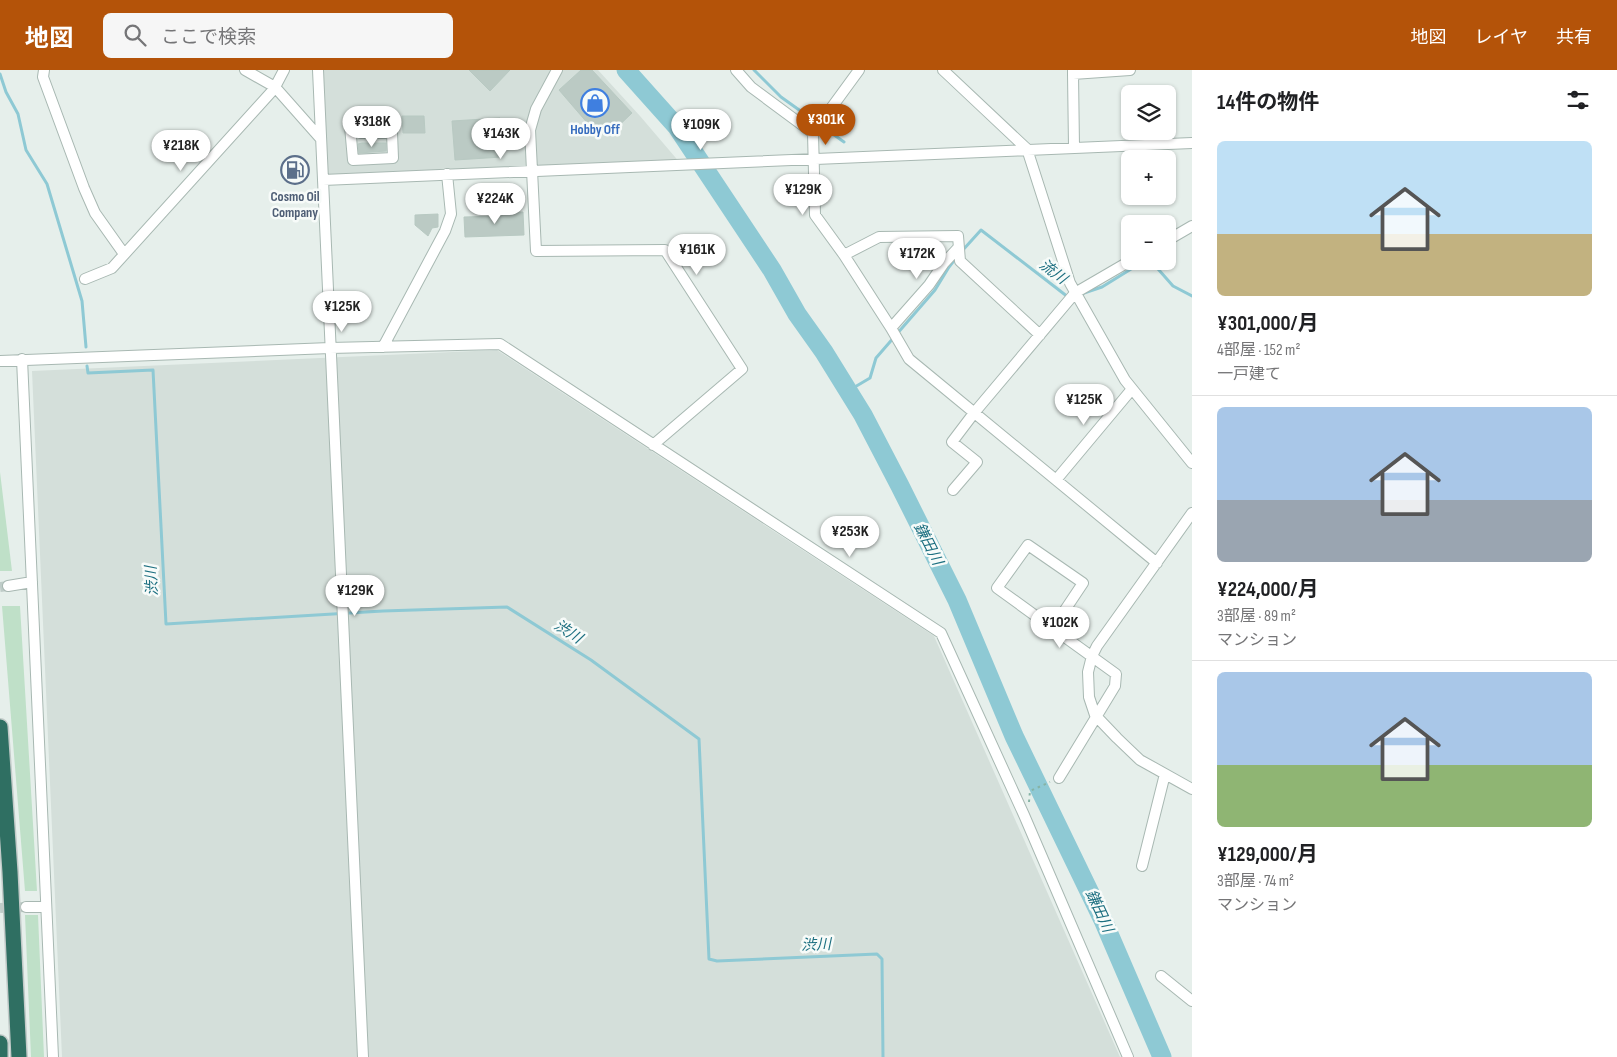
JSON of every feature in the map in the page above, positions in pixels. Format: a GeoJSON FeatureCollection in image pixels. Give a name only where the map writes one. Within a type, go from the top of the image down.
{"type":"FeatureCollection","features":[{"type":"Feature","properties":{"kind":"highway"},"geometry":{"type":"LineString","coordinates":[[0,727],[11,891],[19,1057]]}},
{"type":"Feature","properties":{"kind":"highway"},"geometry":{"type":"LineString","coordinates":[[0,1043],[0,1057]]}},
{"type":"Feature","properties":{"kind":"street"},"geometry":{"type":"LineString","coordinates":[[44,70],[43,77],[84,188],[95,213],[124,254]]}},
{"type":"Feature","properties":{"kind":"street"},"geometry":{"type":"LineString","coordinates":[[245,70],[275,87],[321,139]]}},
{"type":"Feature","properties":{"kind":"street"},"geometry":{"type":"LineString","coordinates":[[85,279],[112,268],[275,87],[284,70]]}},
{"type":"Feature","properties":{"kind":"street"},"geometry":{"type":"LineString","coordinates":[[318,70],[363,1057]]}},
{"type":"Feature","properties":{"kind":"street"},"geometry":{"type":"LineString","coordinates":[[557,70],[536,109],[530,141],[536,252],[665,250],[742,369],[654,444]]}},
{"type":"Feature","properties":{"kind":"street"},"geometry":{"type":"LineString","coordinates":[[736,70],[751,87],[814,133]]}},
{"type":"Feature","properties":{"kind":"street"},"geometry":{"type":"LineString","coordinates":[[859,70],[814,133],[815,215],[844,255],[909,359],[1156,563]]}},
{"type":"Feature","properties":{"kind":"street"},"geometry":{"type":"LineString","coordinates":[[943,70],[955,74],[1027,150],[1070,283],[1075,293],[1125,380],[1192,463]]}},
{"type":"Feature","properties":{"kind":"street"},"geometry":{"type":"LineString","coordinates":[[1074,147],[1073,72],[1130,70]]}},
{"type":"Feature","properties":{"kind":"street"},"geometry":{"type":"LineString","coordinates":[[350,126],[362,133],[392,133],[393,158],[352,160],[350,126]]}},
{"type":"Feature","properties":{"kind":"street"},"geometry":{"type":"LineString","coordinates":[[323,180],[1192,143]]}},
{"type":"Feature","properties":{"kind":"street"},"geometry":{"type":"LineString","coordinates":[[383,347],[445,231],[451,214],[447,174]]}},
{"type":"Feature","properties":{"kind":"street"},"geometry":{"type":"LineString","coordinates":[[1176,235],[1192,226]]}},
{"type":"Feature","properties":{"kind":"street"},"geometry":{"type":"LineString","coordinates":[[844,255],[879,237],[958,236],[960,261],[1040,335]]}},
{"type":"Feature","properties":{"kind":"street"},"geometry":{"type":"LineString","coordinates":[[891,328],[929,285],[944,263],[958,248]]}},
{"type":"Feature","properties":{"kind":"street"},"geometry":{"type":"LineString","coordinates":[[954,490],[977,462],[952,442],[1075,293],[1121,266]]}},
{"type":"Feature","properties":{"kind":"street"},"geometry":{"type":"LineString","coordinates":[[0,361],[330,348],[500,344],[941,633],[1024,815],[1128,1057]]}},
{"type":"Feature","properties":{"kind":"street"},"geometry":{"type":"LineString","coordinates":[[22,359],[53,1057]]}},
{"type":"Feature","properties":{"kind":"street"},"geometry":{"type":"LineString","coordinates":[[1056,480],[1132,389]]}},
{"type":"Feature","properties":{"kind":"street"},"geometry":{"type":"LineString","coordinates":[[1192,514],[1097,646],[1088,672],[1089,697],[1097,716],[1140,760],[1192,789]]}},
{"type":"Feature","properties":{"kind":"street"},"geometry":{"type":"LineString","coordinates":[[1052,628],[1083,582],[1028,545],[997,588],[1052,628],[1092,656],[1116,674],[1117,678],[1115,686],[1059,778]]}},
{"type":"Feature","properties":{"kind":"street"},"geometry":{"type":"LineString","coordinates":[[8,586],[32,582]]}},
{"type":"Feature","properties":{"kind":"street"},"geometry":{"type":"LineString","coordinates":[[1142,866],[1165,774]]}},
{"type":"Feature","properties":{"kind":"street"},"geometry":{"type":"LineString","coordinates":[[26,907],[46,907]]}},
{"type":"Feature","properties":{"kind":"street"},"geometry":{"type":"LineString","coordinates":[[1161,976],[1192,1001]]}},
{"type":"Feature","properties":{"kind":"path"},"geometry":{"type":"LineString","coordinates":[[1030,791],[1059,778]]}},
{"type":"Feature","properties":{"kind":"shaded area"},"geometry":{"type":"Polygon","coordinates":[[[318,70],[598,70],[681,164],[323,180],[318,70]]]}},
{"type":"Feature","properties":{"kind":"shaded area"},"geometry":{"type":"Polygon","coordinates":[[[497,350],[934,636],[1120,1057],[62,1057],[32,371],[497,350]]]}},
{"type":"Feature","properties":{"kind":"green space"},"geometry":{"type":"Polygon","coordinates":[[[0,472],[12,571],[0,571],[0,472]]]}},
{"type":"Feature","properties":{"kind":"green space"},"geometry":{"type":"Polygon","coordinates":[[[2,606],[20,606],[37,891],[25,891],[2,606]]]}},
{"type":"Feature","properties":{"kind":"green space"},"geometry":{"type":"Polygon","coordinates":[[[25,915],[38,915],[44,1057],[31,1057],[25,915]]]}},
{"type":"Feature","properties":{"kind":"building"},"geometry":{"type":"Polygon","coordinates":[[[469,70],[510,70],[490,91],[469,70]]]}},
{"type":"Feature","properties":{"kind":"building"},"geometry":{"type":"Polygon","coordinates":[[[581,70],[592,70],[632,113],[609,135],[601,126],[596,133],[559,90],[581,70]]]}},
{"type":"Feature","properties":{"kind":"building"},"geometry":{"type":"Polygon","coordinates":[[[402,116],[424,116],[425,133],[403,133],[402,116]]]}},
{"type":"Feature","properties":{"kind":"building"},"geometry":{"type":"Polygon","coordinates":[[[500,118],[502,157],[455,160],[452,121],[500,118]]]}},
{"type":"Feature","properties":{"kind":"building"},"geometry":{"type":"Polygon","coordinates":[[[386,143],[386,151],[359,153],[358,144],[386,143]]]}},
{"type":"Feature","properties":{"kind":"building"},"geometry":{"type":"Polygon","coordinates":[[[523,212],[524,235],[465,237],[464,217],[502,216],[502,213],[523,212]]]}},
{"type":"Feature","properties":{"kind":"building"},"geometry":{"type":"Polygon","coordinates":[[[438,214],[438,227],[432,228],[428,236],[415,225],[415,215],[438,214]]]}},
{"type":"Feature","properties":{"kind":"waterway","name":"鎌田川"},"geometry":{"type":"LineString","coordinates":[[626,70],[677,127],[772,270],[797,314],[824,352],[863,415],[957,600],[1014,736],[1103,920],[1162,1057]]}},
{"type":"Feature","properties":{"kind":"waterway","name":"流川"},"geometry":{"type":"LineString","coordinates":[[754,70],[781,97],[844,142]]}},
{"type":"Feature","properties":{"kind":"waterway"},"geometry":{"type":"LineString","coordinates":[[0,74],[6,92],[18,114],[26,150],[47,184],[82,301],[86,347]]}},
{"type":"Feature","properties":{"kind":"waterway","name":"流川"},"geometry":{"type":"LineString","coordinates":[[962,251],[981,230],[1068,297]]}},
{"type":"Feature","properties":{"kind":"waterway"},"geometry":{"type":"LineString","coordinates":[[848,391],[870,378],[876,358],[935,290],[956,258]]}},
{"type":"Feature","properties":{"kind":"waterway","name":"流川"},"geometry":{"type":"LineString","coordinates":[[1081,294],[1102,287],[1129,270]]}},
{"type":"Feature","properties":{"kind":"waterway","name":"流川"},"geometry":{"type":"LineString","coordinates":[[1159,270],[1173,286],[1192,296]]}},
{"type":"Feature","properties":{"kind":"waterway","name":"渋川"},"geometry":{"type":"LineString","coordinates":[[87,366],[88,373],[153,370],[166,624],[383,611],[507,607],[591,660],[699,739],[709,959],[717,961],[877,954],[882,959],[883,1057]]}},
{"type":"Feature","properties":{"kind":"tunnel"},"geometry":{"type":"LineString","coordinates":[[0,587],[8,586]]}},
{"type":"Feature","properties":{"kind":"tunnel"},"geometry":{"type":"LineString","coordinates":[[0,908],[26,907]]}},
{"type":"Feature","properties":{"kind":"place","name":"Hobby Off"},"geometry":{"type":"Point","coordinates":[595,103]}},
{"type":"Feature","properties":{"kind":"place","name":"Cosmo Oil Company"},"geometry":{"type":"Point","coordinates":[295,170]}}]}
